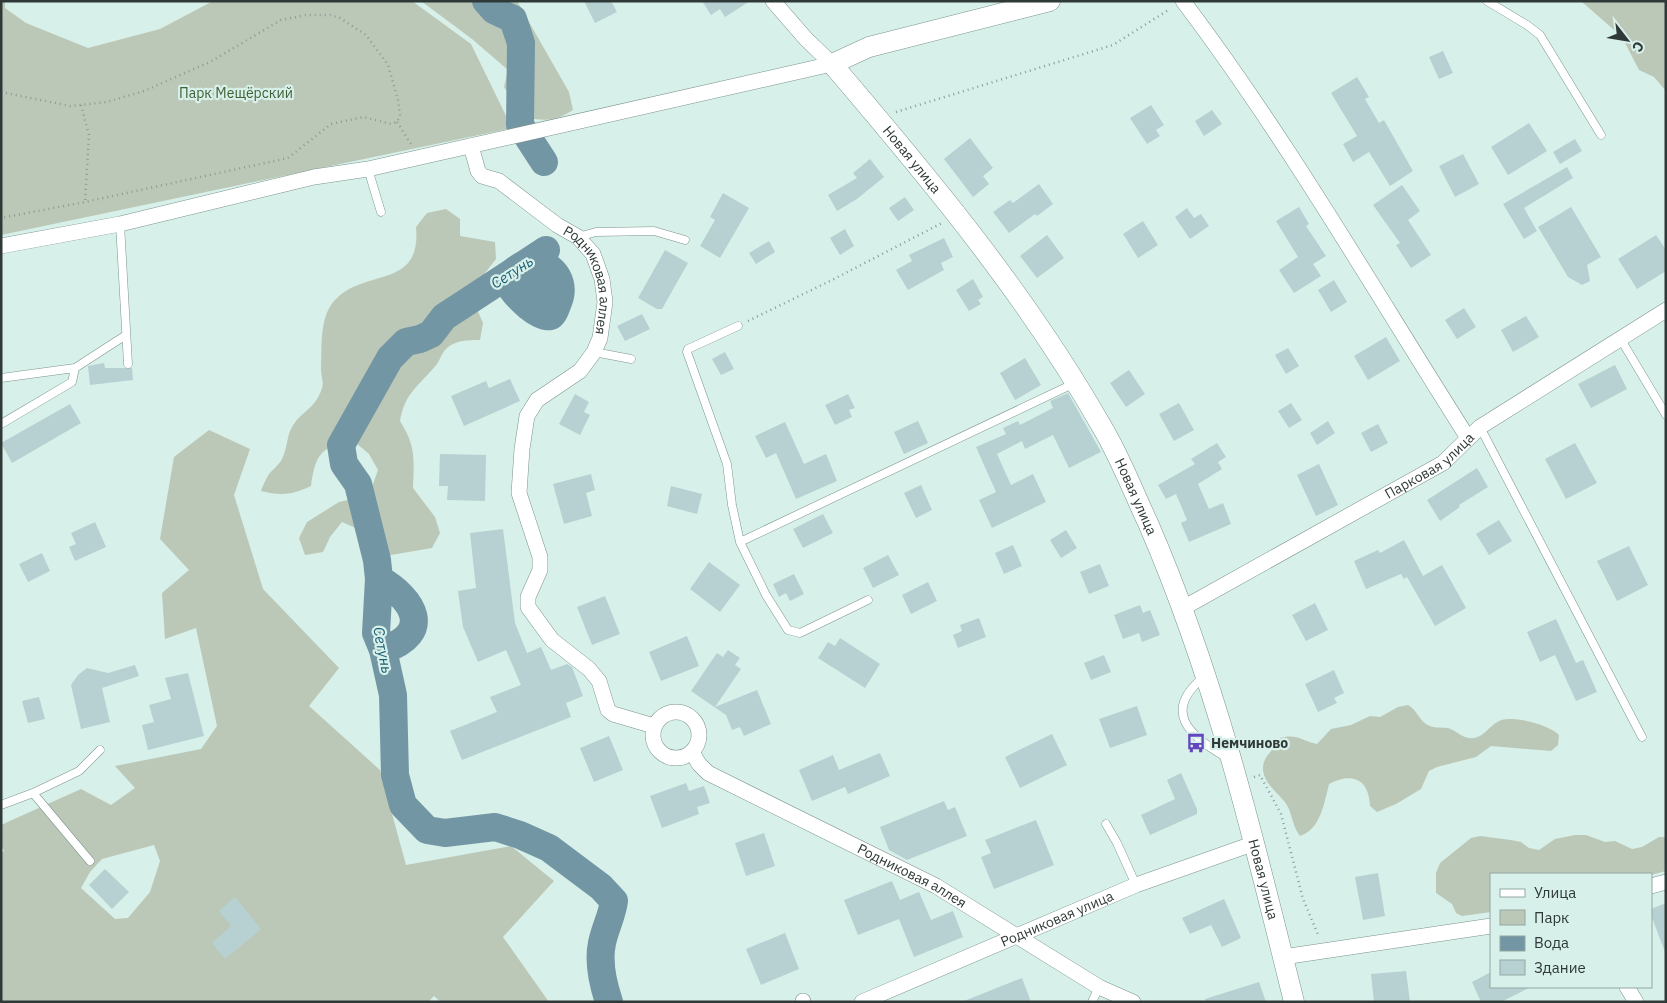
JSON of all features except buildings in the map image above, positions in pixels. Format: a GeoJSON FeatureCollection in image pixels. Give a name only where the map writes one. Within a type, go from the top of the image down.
{"type":"FeatureCollection","features":[{"type":"Feature","properties":{"kind":"street"},"geometry":{"type":"LineString","coordinates":[[773,1],[806,39],[832,64]]}},
{"type":"Feature","properties":{"kind":"street"},"geometry":{"type":"LineString","coordinates":[[1,246],[120,224],[314,176],[368,169],[832,64],[869,47],[1050,1]]}},
{"type":"Feature","properties":{"kind":"street"},"geometry":{"type":"LineString","coordinates":[[1178,4],[1229,62],[1308,181],[1468,438]]}},
{"type":"Feature","properties":{"kind":"street","name":"Новая улица"},"geometry":{"type":"LineString","coordinates":[[832,64],[954,210],[1020,298],[1104,428],[1183,608],[1206,675],[1233,760],[1294,1002]]}},
{"type":"Feature","properties":{"kind":"street","name":"Родниковая аллея"},"geometry":{"type":"LineString","coordinates":[[471,146],[478,172],[482,176],[499,181],[556,225],[578,238],[594,254],[602,279],[605,302],[600,338],[594,352],[580,371],[537,400],[527,416],[522,449],[519,493],[540,557],[540,570],[528,597],[528,607],[552,640],[589,670],[599,681],[608,710],[614,714],[654,726]]}},
{"type":"Feature","properties":{"kind":"street","name":"Парковая улица"},"geometry":{"type":"LineString","coordinates":[[1183,608],[1443,463],[1480,427],[1666,310]]}},
{"type":"Feature","properties":{"kind":"street"},"geometry":{"type":"LineString","coordinates":[[666,713],[685,713],[698,726],[698,744],[692,752],[685,757],[666,757],[659,752],[654,744],[652,735],[654,726],[666,713]]}},
{"type":"Feature","properties":{"kind":"street","name":"Родниковая аллея"},"geometry":{"type":"LineString","coordinates":[[692,752],[699,764],[708,773],[936,886],[1099,987],[1133,1002]]}},
{"type":"Feature","properties":{"kind":"street","name":"Родниковая улица"},"geometry":{"type":"LineString","coordinates":[[862,1002],[1136,885],[1255,843]]}},
{"type":"Feature","properties":{"kind":"street"},"geometry":{"type":"LineString","coordinates":[[1652,886],[1666,882]]}},
{"type":"Feature","properties":{"kind":"street"},"geometry":{"type":"LineString","coordinates":[[1283,957],[1490,926]]}},
{"type":"Feature","properties":{"kind":"street"},"geometry":{"type":"LineString","coordinates":[[1628,988],[1636,1002]]}},
{"type":"Feature","properties":{"kind":"lane"},"geometry":{"type":"LineString","coordinates":[[1487,1],[1527,24],[1540,35],[1601,135]]}},
{"type":"Feature","properties":{"kind":"lane"},"geometry":{"type":"LineString","coordinates":[[368,169],[381,212]]}},
{"type":"Feature","properties":{"kind":"lane"},"geometry":{"type":"LineString","coordinates":[[120,224],[128,364]]}},
{"type":"Feature","properties":{"kind":"lane"},"geometry":{"type":"LineString","coordinates":[[578,238],[596,232],[654,231],[685,240]]}},
{"type":"Feature","properties":{"kind":"lane"},"geometry":{"type":"LineString","coordinates":[[738,326],[694,345],[687,352],[727,464],[732,505],[740,542],[766,595],[788,630],[792,633],[800,633],[868,600]]}},
{"type":"Feature","properties":{"kind":"lane"},"geometry":{"type":"LineString","coordinates":[[1,378],[75,368],[126,335]]}},
{"type":"Feature","properties":{"kind":"lane"},"geometry":{"type":"LineString","coordinates":[[1620,338],[1666,415]]}},
{"type":"Feature","properties":{"kind":"lane"},"geometry":{"type":"LineString","coordinates":[[594,352],[631,359]]}},
{"type":"Feature","properties":{"kind":"lane"},"geometry":{"type":"LineString","coordinates":[[1,424],[72,382],[75,368]]}},
{"type":"Feature","properties":{"kind":"lane"},"geometry":{"type":"LineString","coordinates":[[740,542],[1076,382]]}},
{"type":"Feature","properties":{"kind":"lane"},"geometry":{"type":"LineString","coordinates":[[1480,427],[1642,737]]}},
{"type":"Feature","properties":{"kind":"lane"},"geometry":{"type":"LineString","coordinates":[[1206,675],[1191,687],[1184,697],[1181,713],[1186,728],[1208,747],[1233,760]]}},
{"type":"Feature","properties":{"kind":"lane"},"geometry":{"type":"LineString","coordinates":[[1,805],[34,794],[79,771],[100,750]]}},
{"type":"Feature","properties":{"kind":"lane"},"geometry":{"type":"LineString","coordinates":[[34,794],[90,860]]}},
{"type":"Feature","properties":{"kind":"lane"},"geometry":{"type":"LineString","coordinates":[[1106,824],[1136,885]]}},
{"type":"Feature","properties":{"kind":"lane"},"geometry":{"type":"LineString","coordinates":[[1092,1002],[1099,987]]}},
{"type":"Feature","properties":{"kind":"path"},"geometry":{"type":"LineString","coordinates":[[879,119],[906,108],[1113,45],[1178,4]]}},
{"type":"Feature","properties":{"kind":"path"},"geometry":{"type":"LineString","coordinates":[[1,92],[70,106],[107,102],[144,91],[181,76],[210,62],[282,20],[306,15],[330,15],[340,18],[366,35],[388,65],[398,100],[400,116],[397,122],[391,124],[364,117],[331,124],[288,158],[85,202],[1,218]]}},
{"type":"Feature","properties":{"kind":"path"},"geometry":{"type":"LineString","coordinates":[[81,105],[89,135],[85,202]]}},
{"type":"Feature","properties":{"kind":"path"},"geometry":{"type":"LineString","coordinates":[[397,122],[420,157]]}},
{"type":"Feature","properties":{"kind":"path"},"geometry":{"type":"LineString","coordinates":[[738,326],[948,220]]}},
{"type":"Feature","properties":{"kind":"path"},"geometry":{"type":"LineString","coordinates":[[1248,778],[1260,775],[1281,814],[1303,900],[1312,924],[1327,951]]}},
{"type":"Feature","properties":{"kind":"green space","name":"Парк Мещёрский"},"geometry":{"type":"Polygon","coordinates":[[[1,1],[5,1],[5,8],[26,23],[88,48],[160,29],[213,1],[412,1],[471,44],[512,128],[1,235],[1,1]]]}},
{"type":"Feature","properties":{"kind":"green space"},"geometry":{"type":"Polygon","coordinates":[[[421,1],[517,1],[569,92],[573,110],[549,120],[523,117],[504,87],[508,70],[472,39],[421,1]]]}},
{"type":"Feature","properties":{"kind":"green space"},"geometry":{"type":"Polygon","coordinates":[[[1581,1],[1666,1],[1666,91],[1654,77],[1639,70],[1622,37],[1581,1]]]}},
{"type":"Feature","properties":{"kind":"green space"},"geometry":{"type":"Polygon","coordinates":[[[446,209],[460,219],[460,236],[495,242],[496,259],[485,273],[477,289],[476,307],[483,323],[480,340],[458,342],[445,350],[437,364],[409,396],[402,411],[400,421],[409,438],[413,453],[413,488],[435,517],[440,533],[432,548],[379,557],[358,529],[342,522],[330,537],[323,552],[305,555],[299,538],[307,522],[339,502],[356,498],[372,487],[378,470],[369,454],[356,443],[336,445],[328,448],[318,458],[311,486],[286,494],[261,491],[269,474],[282,459],[292,427],[316,401],[322,388],[322,342],[326,315],[335,300],[347,290],[401,269],[410,260],[415,247],[416,227],[427,213],[446,209]]]}},
{"type":"Feature","properties":{"kind":"green space"},"geometry":{"type":"Polygon","coordinates":[[[209,430],[250,449],[234,495],[263,589],[339,668],[309,706],[380,770],[406,865],[511,846],[554,881],[503,937],[549,1002],[441,1002],[434,996],[428,1002],[1,1002],[1,853],[4,851],[1,844],[1,825],[81,789],[111,805],[135,788],[115,766],[201,749],[217,726],[196,628],[165,639],[162,593],[189,570],[160,539],[174,457],[209,430]],[[154,845],[102,859],[90,872],[81,888],[115,919],[128,918],[150,892],[160,861],[154,845]]]}},
{"type":"Feature","properties":{"kind":"green space"},"geometry":{"type":"Polygon","coordinates":[[[1408,705],[1429,726],[1448,728],[1465,737],[1471,738],[1481,735],[1502,720],[1516,719],[1541,725],[1555,731],[1559,735],[1558,745],[1551,751],[1491,746],[1476,757],[1437,767],[1429,771],[1421,789],[1396,804],[1377,812],[1370,806],[1366,789],[1358,780],[1337,780],[1329,784],[1323,807],[1313,828],[1300,836],[1294,826],[1288,807],[1269,784],[1264,774],[1265,759],[1280,738],[1291,736],[1317,744],[1331,729],[1351,725],[1370,716],[1380,717],[1398,707],[1408,705]]]}},
{"type":"Feature","properties":{"kind":"green space"},"geometry":{"type":"Polygon","coordinates":[[[1586,835],[1605,842],[1615,841],[1632,849],[1642,847],[1659,837],[1666,837],[1666,871],[1652,875],[1652,873],[1490,873],[1490,912],[1462,916],[1456,913],[1452,904],[1436,893],[1436,873],[1440,863],[1471,838],[1480,836],[1511,840],[1539,850],[1555,839],[1586,835]]]}},
{"type":"Feature","properties":{"kind":"water"},"geometry":{"type":"Polygon","coordinates":[[[527,248],[549,251],[568,267],[574,281],[575,289],[572,305],[567,318],[558,328],[540,329],[520,318],[503,301],[493,285],[498,271],[504,262],[527,248]]]}},
{"type":"Feature","properties":{"kind":"waterway","name":"Сетунь"},"geometry":{"type":"LineString","coordinates":[[486,1],[494,10],[513,19],[521,43],[520,125],[544,162]]}},
{"type":"Feature","properties":{"kind":"waterway","name":"Сетунь"},"geometry":{"type":"LineString","coordinates":[[546,250],[444,317],[431,334],[406,342],[390,358],[341,445],[344,464],[358,484],[377,560],[379,579],[376,633],[383,650],[393,695],[395,775],[403,805],[427,830],[445,833],[495,827],[520,835],[549,848],[601,887],[614,901],[601,950],[602,973],[609,1002]]}},
{"type":"Feature","properties":{"kind":"waterway"},"geometry":{"type":"LineString","coordinates":[[379,579],[402,596],[413,616],[413,625],[409,635],[399,643],[383,650]]}},
{"type":"Feature","properties":{"kind":"place","name":"Немчиново"},"geometry":{"type":"Point","coordinates":[1196,743]}}]}
